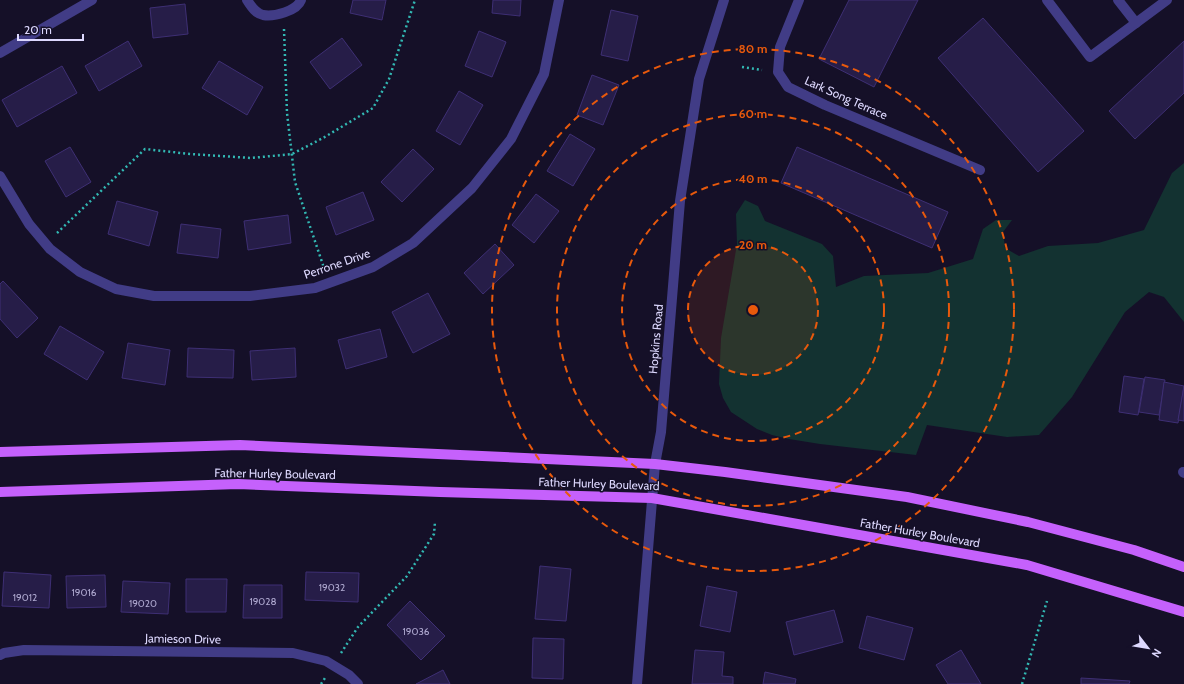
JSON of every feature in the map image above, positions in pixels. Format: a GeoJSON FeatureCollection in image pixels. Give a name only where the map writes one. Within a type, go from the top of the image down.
{"type":"FeatureCollection","features":[{"type":"Feature","properties":{"kind":"main road","name":"Father Hurley Boulevard"},"geometry":{"type":"LineString","coordinates":[[0,452],[240,445],[655,464],[907,497],[1028,522],[1134,550],[1184,567]]}},
{"type":"Feature","properties":{"kind":"main road","name":"Father Hurley Boulevard"},"geometry":{"type":"LineString","coordinates":[[0,492],[238,484],[652,498],[1027,566],[1184,612]]}},
{"type":"Feature","properties":{"kind":"street"},"geometry":{"type":"LineString","coordinates":[[0,53],[92,0]]}},
{"type":"Feature","properties":{"kind":"street"},"geometry":{"type":"LineString","coordinates":[[247,0],[252,9],[262,15],[283,14],[300,3],[301,0]]}},
{"type":"Feature","properties":{"kind":"street","name":"Perrone Drive"},"geometry":{"type":"LineString","coordinates":[[0,176],[29,224],[50,249],[80,272],[116,289],[154,296],[250,296],[315,288],[373,267],[413,243],[472,188],[511,139],[544,74],[559,0]]}},
{"type":"Feature","properties":{"kind":"street","name":"Hopkins Road"},"geometry":{"type":"LineString","coordinates":[[636,684],[655,464],[661,432],[680,201],[699,79],[724,0]]}},
{"type":"Feature","properties":{"kind":"street","name":"Lark Song Terrace"},"geometry":{"type":"LineString","coordinates":[[799,0],[780,47],[778,72],[788,87],[980,170]]}},
{"type":"Feature","properties":{"kind":"street"},"geometry":{"type":"LineString","coordinates":[[1047,0],[1090,56],[1167,0]]}},
{"type":"Feature","properties":{"kind":"street"},"geometry":{"type":"LineString","coordinates":[[1118,0],[1136,23]]}},
{"type":"Feature","properties":{"kind":"street","name":"Jamieson Drive"},"geometry":{"type":"LineString","coordinates":[[0,655],[24,650],[293,653],[326,661],[349,675],[358,684]]}},
{"type":"Feature","properties":{"kind":"path"},"geometry":{"type":"LineString","coordinates":[[46,243],[145,149],[251,158],[292,154],[323,138],[373,108],[389,79],[415,0]]}},
{"type":"Feature","properties":{"kind":"path"},"geometry":{"type":"LineString","coordinates":[[283,14],[287,113],[295,182],[329,283]]}},
{"type":"Feature","properties":{"kind":"path"},"geometry":{"type":"LineString","coordinates":[[341,653],[358,627],[407,576],[434,534],[435,522]]}},
{"type":"Feature","properties":{"kind":"path"},"geometry":{"type":"LineString","coordinates":[[1022,684],[1047,601]]}},
{"type":"Feature","properties":{"kind":"path"},"geometry":{"type":"LineString","coordinates":[[321,684],[325,678]]}},
{"type":"Feature","properties":{"kind":"green space"},"geometry":{"type":"Polygon","coordinates":[[[1184,163],[1184,322],[1164,297],[1149,292],[1125,312],[1072,397],[1039,435],[1007,437],[927,425],[916,455],[820,444],[772,435],[757,429],[731,412],[723,398],[719,384],[721,338],[737,244],[736,214],[745,200],[758,206],[765,221],[822,244],[833,256],[836,287],[864,276],[928,273],[973,259],[983,229],[996,220],[1012,220],[1003,232],[1005,248],[1019,256],[1048,246],[1098,243],[1144,230],[1172,173],[1184,163]]]}},
{"type":"Feature","properties":{"kind":"building"},"geometry":{"type":"Polygon","coordinates":[[[353,0],[386,0],[382,20],[350,13],[353,0]]]}},
{"type":"Feature","properties":{"kind":"building"},"geometry":{"type":"Polygon","coordinates":[[[493,0],[521,0],[520,16],[492,13],[493,0]]]}},
{"type":"Feature","properties":{"kind":"building"},"geometry":{"type":"Polygon","coordinates":[[[849,0],[918,0],[874,87],[819,59],[849,0]]]}},
{"type":"Feature","properties":{"kind":"building"},"geometry":{"type":"Polygon","coordinates":[[[185,4],[188,34],[153,38],[150,8],[185,4]]]}},
{"type":"Feature","properties":{"kind":"building"},"geometry":{"type":"Polygon","coordinates":[[[611,10],[638,16],[628,61],[601,55],[611,10]]]}},
{"type":"Feature","properties":{"kind":"building"},"geometry":{"type":"Polygon","coordinates":[[[983,18],[1084,131],[1038,172],[938,58],[983,18]]]}},
{"type":"Feature","properties":{"kind":"building"},"geometry":{"type":"Polygon","coordinates":[[[479,31],[506,42],[492,77],[465,66],[479,31]]]}},
{"type":"Feature","properties":{"kind":"building"},"geometry":{"type":"Polygon","coordinates":[[[342,38],[362,65],[330,89],[310,62],[342,38]]]}},
{"type":"Feature","properties":{"kind":"building"},"geometry":{"type":"Polygon","coordinates":[[[128,41],[142,66],[99,91],[85,66],[128,41]]]}},
{"type":"Feature","properties":{"kind":"building"},"geometry":{"type":"Polygon","coordinates":[[[1184,41],[1184,93],[1135,139],[1109,111],[1184,41]]]}},
{"type":"Feature","properties":{"kind":"building"},"geometry":{"type":"Polygon","coordinates":[[[219,61],[263,87],[247,115],[202,88],[219,61]]]}},
{"type":"Feature","properties":{"kind":"building"},"geometry":{"type":"Polygon","coordinates":[[[62,66],[77,93],[17,127],[2,100],[62,66]]]}},
{"type":"Feature","properties":{"kind":"building"},"geometry":{"type":"Polygon","coordinates":[[[592,75],[619,85],[603,125],[577,115],[592,75]]]}},
{"type":"Feature","properties":{"kind":"building"},"geometry":{"type":"Polygon","coordinates":[[[459,91],[483,105],[460,145],[436,131],[459,91]]]}},
{"type":"Feature","properties":{"kind":"building"},"geometry":{"type":"Polygon","coordinates":[[[570,134],[595,149],[573,186],[547,171],[570,134]]]}},
{"type":"Feature","properties":{"kind":"building"},"geometry":{"type":"Polygon","coordinates":[[[70,147],[91,182],[66,197],[45,161],[70,147]]]}},
{"type":"Feature","properties":{"kind":"building"},"geometry":{"type":"Polygon","coordinates":[[[797,147],[948,212],[932,248],[781,183],[797,147]]]}},
{"type":"Feature","properties":{"kind":"building"},"geometry":{"type":"Polygon","coordinates":[[[413,149],[434,169],[402,202],[381,182],[413,149]]]}},
{"type":"Feature","properties":{"kind":"building"},"geometry":{"type":"Polygon","coordinates":[[[363,192],[374,220],[336,235],[326,207],[363,192]]]}},
{"type":"Feature","properties":{"kind":"building"},"geometry":{"type":"Polygon","coordinates":[[[536,194],[559,211],[534,243],[512,225],[536,194]]]}},
{"type":"Feature","properties":{"kind":"building"},"geometry":{"type":"Polygon","coordinates":[[[117,201],[158,212],[149,246],[108,234],[117,201]]]}},
{"type":"Feature","properties":{"kind":"building"},"geometry":{"type":"Polygon","coordinates":[[[288,215],[291,243],[248,250],[244,221],[288,215]]]}},
{"type":"Feature","properties":{"kind":"building"},"geometry":{"type":"Polygon","coordinates":[[[181,224],[221,229],[218,258],[177,253],[181,224]]]}},
{"type":"Feature","properties":{"kind":"building"},"geometry":{"type":"Polygon","coordinates":[[[495,244],[514,265],[483,294],[464,273],[495,244]]]}},
{"type":"Feature","properties":{"kind":"building"},"geometry":{"type":"Polygon","coordinates":[[[3,281],[38,318],[17,338],[0,319],[0,284],[3,281]]]}},
{"type":"Feature","properties":{"kind":"building"},"geometry":{"type":"Polygon","coordinates":[[[428,293],[450,334],[413,353],[392,312],[428,293]]]}},
{"type":"Feature","properties":{"kind":"building"},"geometry":{"type":"Polygon","coordinates":[[[60,326],[104,352],[87,380],[44,354],[60,326]]]}},
{"type":"Feature","properties":{"kind":"building"},"geometry":{"type":"Polygon","coordinates":[[[380,329],[387,357],[346,369],[338,340],[380,329]]]}},
{"type":"Feature","properties":{"kind":"building"},"geometry":{"type":"Polygon","coordinates":[[[128,343],[170,350],[165,385],[122,378],[128,343]]]}},
{"type":"Feature","properties":{"kind":"building"},"geometry":{"type":"Polygon","coordinates":[[[188,348],[234,350],[233,378],[187,377],[188,348]]]}},
{"type":"Feature","properties":{"kind":"building"},"geometry":{"type":"Polygon","coordinates":[[[295,348],[296,377],[252,380],[250,351],[295,348]]]}},
{"type":"Feature","properties":{"kind":"building"},"geometry":{"type":"Polygon","coordinates":[[[1124,376],[1144,379],[1138,415],[1119,412],[1124,376]]]}},
{"type":"Feature","properties":{"kind":"building"},"geometry":{"type":"Polygon","coordinates":[[[1145,377],[1165,380],[1159,415],[1139,412],[1145,377]]]}},
{"type":"Feature","properties":{"kind":"building"},"geometry":{"type":"Polygon","coordinates":[[[1164,382],[1184,386],[1178,423],[1159,420],[1164,382]]]}},
{"type":"Feature","properties":{"kind":"building"},"geometry":{"type":"Polygon","coordinates":[[[1184,386],[1184,421],[1178,420],[1184,386]]]}},
{"type":"Feature","properties":{"kind":"building"},"geometry":{"type":"Polygon","coordinates":[[[540,566],[571,569],[566,621],[535,619],[540,566]]]}},
{"type":"Feature","properties":{"kind":"building"},"geometry":{"type":"Polygon","coordinates":[[[4,572],[51,575],[49,608],[2,606],[4,572]]]}},
{"type":"Feature","properties":{"kind":"building"},"geometry":{"type":"Polygon","coordinates":[[[306,572],[359,573],[358,602],[305,600],[306,572]]]}},
{"type":"Feature","properties":{"kind":"building"},"geometry":{"type":"Polygon","coordinates":[[[105,575],[106,607],[67,608],[66,576],[105,575]]]}},
{"type":"Feature","properties":{"kind":"building"},"geometry":{"type":"Polygon","coordinates":[[[186,579],[227,579],[226,612],[186,612],[186,579]]]}},
{"type":"Feature","properties":{"kind":"building"},"geometry":{"type":"Polygon","coordinates":[[[123,581],[170,583],[168,614],[121,612],[123,581]]]}},
{"type":"Feature","properties":{"kind":"building"},"geometry":{"type":"Polygon","coordinates":[[[244,585],[282,585],[282,618],[243,618],[244,585]]]}},
{"type":"Feature","properties":{"kind":"building"},"geometry":{"type":"Polygon","coordinates":[[[707,586],[737,592],[730,632],[700,626],[707,586]]]}},
{"type":"Feature","properties":{"kind":"building"},"geometry":{"type":"Polygon","coordinates":[[[410,601],[445,636],[421,660],[387,625],[410,601]]]}},
{"type":"Feature","properties":{"kind":"building"},"geometry":{"type":"Polygon","coordinates":[[[834,610],[843,642],[794,655],[786,622],[834,610]]]}},
{"type":"Feature","properties":{"kind":"building"},"geometry":{"type":"Polygon","coordinates":[[[867,616],[913,628],[904,660],[859,648],[867,616]]]}},
{"type":"Feature","properties":{"kind":"building"},"geometry":{"type":"Polygon","coordinates":[[[533,638],[564,639],[563,679],[532,678],[533,638]]]}},
{"type":"Feature","properties":{"kind":"building"},"geometry":{"type":"Polygon","coordinates":[[[695,650],[724,652],[722,676],[733,677],[733,684],[692,684],[695,650]]]}},
{"type":"Feature","properties":{"kind":"building"},"geometry":{"type":"Polygon","coordinates":[[[961,650],[981,684],[948,684],[936,665],[961,650]]]}},
{"type":"Feature","properties":{"kind":"building"},"geometry":{"type":"Polygon","coordinates":[[[443,670],[450,684],[416,684],[443,670]]]}},
{"type":"Feature","properties":{"kind":"building"},"geometry":{"type":"Polygon","coordinates":[[[765,672],[796,679],[795,684],[763,684],[765,672]]]}},
{"type":"Feature","properties":{"kind":"building"},"geometry":{"type":"Polygon","coordinates":[[[1081,678],[1130,681],[1129,684],[1081,684],[1081,678]]]}}]}
